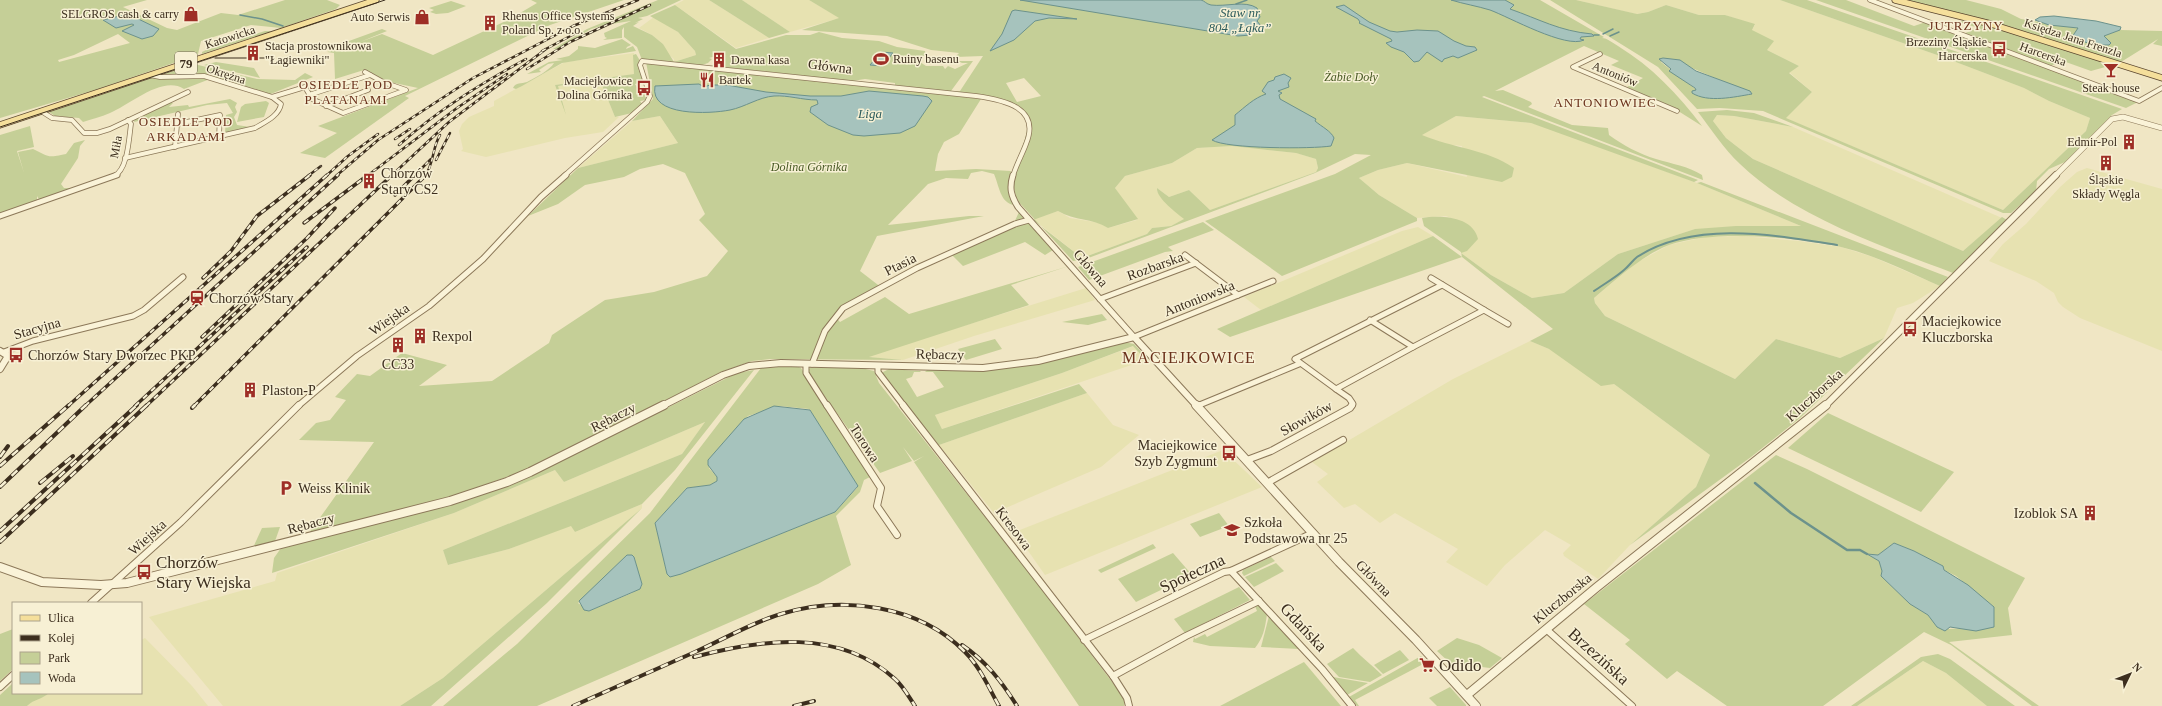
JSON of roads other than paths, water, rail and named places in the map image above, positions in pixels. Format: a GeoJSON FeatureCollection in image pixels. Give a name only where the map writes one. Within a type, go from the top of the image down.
{"type":"FeatureCollection","features":[{"type":"Feature","properties":{"kind":"main road","name":"Katowicka"},"geometry":{"type":"LineString","coordinates":[[0,123],[370,0]]}},
{"type":"Feature","properties":{"kind":"main road","name":"Katowicka"},"geometry":{"type":"LineString","coordinates":[[0,123],[41,111],[376,0]]}},
{"type":"Feature","properties":{"kind":"main road"},"geometry":{"type":"LineString","coordinates":[[1895,0],[1906,3]]}},
{"type":"Feature","properties":{"kind":"main road","name":"Księdza Jana Frenzla"},"geometry":{"type":"LineString","coordinates":[[1906,3],[2017,31],[2162,78]]}},
{"type":"Feature","properties":{"kind":"street","name":"Harcerska"},"geometry":{"type":"LineString","coordinates":[[1870,0],[2139,101],[2162,88]]}},
{"type":"Feature","properties":{"kind":"street"},"geometry":{"type":"LineString","coordinates":[[1902,12],[1906,3]]}},
{"type":"Feature","properties":{"kind":"street","name":"Antoniów"},"geometry":{"type":"LineString","coordinates":[[1600,54],[1573,67],[1677,111]]}},
{"type":"Feature","properties":{"kind":"street","name":"Główna"},"geometry":{"type":"LineString","coordinates":[[642,61],[654,61],[850,82],[992,99],[1013,105],[1020,109],[1028,118],[1031,130],[1010,183],[1011,196],[1029,220],[1196,406],[1476,706]]}},
{"type":"Feature","properties":{"kind":"street","name":"Wiejska"},"geometry":{"type":"LineString","coordinates":[[111,585],[181,522],[303,401],[357,356],[429,306],[483,258],[541,198],[648,100],[650,96],[640,65],[642,61]]}},
{"type":"Feature","properties":{"kind":"street"},"geometry":{"type":"LineString","coordinates":[[124,158],[253,129],[269,120],[279,112],[281,107],[272,97],[305,86],[309,95],[314,100],[342,113],[406,90],[365,72]]}},
{"type":"Feature","properties":{"kind":"street","name":"Okrężna"},"geometry":{"type":"LineString","coordinates":[[150,75],[160,77],[204,76],[248,91],[272,97]]}},
{"type":"Feature","properties":{"kind":"street"},"geometry":{"type":"LineString","coordinates":[[309,95],[370,75]]}},
{"type":"Feature","properties":{"kind":"street"},"geometry":{"type":"LineString","coordinates":[[326,106],[368,90]]}},
{"type":"Feature","properties":{"kind":"street"},"geometry":{"type":"LineString","coordinates":[[128,120],[188,92]]}},
{"type":"Feature","properties":{"kind":"street","name":"Miła"},"geometry":{"type":"LineString","coordinates":[[0,216],[109,179],[121,171],[131,124],[128,120],[105,131],[87,133],[82,132],[72,120],[52,118],[41,111]]}},
{"type":"Feature","properties":{"kind":"street"},"geometry":{"type":"LineString","coordinates":[[175,147],[178,114]]}},
{"type":"Feature","properties":{"kind":"street"},"geometry":{"type":"LineString","coordinates":[[177,124],[220,115],[218,137]]}},
{"type":"Feature","properties":{"kind":"street","name":"Kluczborska"},"geometry":{"type":"LineString","coordinates":[[1467,695],[1637,555],[1818,413],[2112,119],[2119,116],[2125,117],[2162,128]]}},
{"type":"Feature","properties":{"kind":"street","name":"Ptasia"},"geometry":{"type":"LineString","coordinates":[[809,364],[825,331],[843,308],[917,268],[1015,224],[1029,220]]}},
{"type":"Feature","properties":{"kind":"street"},"geometry":{"type":"LineString","coordinates":[[1185,255],[1238,295]]}},
{"type":"Feature","properties":{"kind":"street","name":"Rozbarska"},"geometry":{"type":"LineString","coordinates":[[1100,299],[1196,263]]}},
{"type":"Feature","properties":{"kind":"street","name":"Stacyjna"},"geometry":{"type":"LineString","coordinates":[[2,352],[33,341],[139,313],[183,277]]}},
{"type":"Feature","properties":{"kind":"street"},"geometry":{"type":"LineString","coordinates":[[1431,278],[1508,324]]}},
{"type":"Feature","properties":{"kind":"street","name":"Antoniowska"},"geometry":{"type":"LineString","coordinates":[[1134,337],[1273,281]]}},
{"type":"Feature","properties":{"kind":"street"},"geometry":{"type":"LineString","coordinates":[[1196,406],[1299,364],[1295,359],[1442,285]]}},
{"type":"Feature","properties":{"kind":"street","name":"Słowików"},"geometry":{"type":"LineString","coordinates":[[1336,389],[1484,310]]}},
{"type":"Feature","properties":{"kind":"street"},"geometry":{"type":"LineString","coordinates":[[1370,320],[1413,347]]}},
{"type":"Feature","properties":{"kind":"street","name":"Rębaczy"},"geometry":{"type":"LineString","coordinates":[[0,567],[42,582],[111,585],[138,581],[481,491],[507,482],[568,454],[736,370],[763,364],[983,368],[1017,365],[1134,337]]}},
{"type":"Feature","properties":{"kind":"street"},"geometry":{"type":"LineString","coordinates":[[0,369],[8,357],[2,352]]}},
{"type":"Feature","properties":{"kind":"street","name":"Torowa"},"geometry":{"type":"LineString","coordinates":[[809,364],[806,373],[878,484],[880,488],[877,506],[897,535]]}},
{"type":"Feature","properties":{"kind":"street","name":"Słowików"},"geometry":{"type":"LineString","coordinates":[[1247,460],[1271,451],[1352,406],[1352,400],[1299,364]]}},
{"type":"Feature","properties":{"kind":"street","name":"Kresowa"},"geometry":{"type":"LineString","coordinates":[[878,366],[878,372],[882,378],[1113,676],[1127,698],[1129,706]]}},
{"type":"Feature","properties":{"kind":"street"},"geometry":{"type":"LineString","coordinates":[[1267,483],[1343,440]]}},
{"type":"Feature","properties":{"kind":"street","name":"Społeczna"},"geometry":{"type":"LineString","coordinates":[[1084,640],[1224,572],[1231,571],[1313,533]]}},
{"type":"Feature","properties":{"kind":"street","name":"Gdańska"},"geometry":{"type":"LineString","coordinates":[[1231,571],[1325,672],[1352,706]]}},
{"type":"Feature","properties":{"kind":"street"},"geometry":{"type":"LineString","coordinates":[[92,602],[111,585]]}},
{"type":"Feature","properties":{"kind":"street"},"geometry":{"type":"LineString","coordinates":[[1113,676],[1259,600]]}},
{"type":"Feature","properties":{"kind":"street","name":"Brzezińska"},"geometry":{"type":"LineString","coordinates":[[1546,629],[1632,706]]}},
{"type":"Feature","properties":{"kind":"street"},"geometry":{"type":"LineString","coordinates":[[0,687],[12,676]]}},
{"type":"Feature","properties":{"kind":"water","name":"Staw nr 804 „Łąka”"},"geometry":{"type":"Polygon","coordinates":[[[1020,0],[1201,0],[1211,5],[1247,4],[1257,8],[1260,17],[1257,21],[1261,26],[1249,33],[1251,35],[1238,36],[1020,0]]]}},
{"type":"Feature","properties":{"kind":"water"},"geometry":{"type":"Polygon","coordinates":[[[1451,0],[1505,0],[1514,5],[1510,9],[1559,27],[1592,34],[1594,36],[1581,37],[1580,39],[1584,40],[1576,42],[1564,40],[1537,31],[1490,10],[1451,0]]]}},
{"type":"Feature","properties":{"kind":"water"},"geometry":{"type":"Polygon","coordinates":[[[1344,5],[1369,22],[1390,31],[1438,31],[1454,41],[1466,46],[1475,47],[1477,50],[1458,58],[1453,56],[1444,59],[1442,62],[1427,52],[1419,61],[1414,62],[1404,52],[1391,47],[1386,43],[1392,41],[1391,39],[1359,23],[1360,22],[1358,19],[1336,7],[1344,5]]]}},
{"type":"Feature","properties":{"kind":"water"},"geometry":{"type":"Polygon","coordinates":[[[1015,10],[1077,19],[1049,18],[1035,21],[1014,40],[990,51],[1002,34],[1012,11],[1015,10]]]}},
{"type":"Feature","properties":{"kind":"water"},"geometry":{"type":"Polygon","coordinates":[[[128,14],[159,29],[153,36],[142,39],[122,31],[134,25],[132,24],[116,28],[103,20],[128,14]]]}},
{"type":"Feature","properties":{"kind":"water"},"geometry":{"type":"Polygon","coordinates":[[[2054,16],[2096,21],[2121,27],[2120,30],[2104,36],[2111,43],[2109,45],[2093,45],[2072,37],[2078,28],[2049,25],[2035,20],[2040,17],[2054,16]]]}},
{"type":"Feature","properties":{"kind":"water","name":"Ruiny basenu"},"geometry":{"type":"Polygon","coordinates":[[[881,52],[893,53],[882,66],[870,65],[881,52]]]}},
{"type":"Feature","properties":{"kind":"water"},"geometry":{"type":"Polygon","coordinates":[[[1659,59],[1680,60],[1696,71],[1750,91],[1752,94],[1713,99],[1698,96],[1692,93],[1692,91],[1696,90],[1695,88],[1669,71],[1671,69],[1659,59]]]}},
{"type":"Feature","properties":{"kind":"water"},"geometry":{"type":"Polygon","coordinates":[[[1284,74],[1291,78],[1288,83],[1289,87],[1278,91],[1282,93],[1279,95],[1280,99],[1316,119],[1315,121],[1329,131],[1333,136],[1334,138],[1331,146],[1289,148],[1251,147],[1220,143],[1212,140],[1235,125],[1235,115],[1254,100],[1266,94],[1262,91],[1268,82],[1274,80],[1275,77],[1284,74]]]}},
{"type":"Feature","properties":{"kind":"water","name":"Liga"},"geometry":{"type":"Polygon","coordinates":[[[699,84],[704,87],[710,85],[727,85],[766,92],[810,96],[841,96],[869,91],[923,96],[928,97],[932,101],[915,126],[900,133],[864,136],[853,135],[828,125],[810,112],[811,107],[818,104],[817,100],[774,96],[763,98],[730,110],[696,112],[671,108],[661,103],[656,96],[655,86],[699,84]]]}},
{"type":"Feature","properties":{"kind":"water"},"geometry":{"type":"Polygon","coordinates":[[[774,406],[810,410],[858,486],[835,512],[681,574],[670,577],[667,574],[655,523],[687,488],[710,485],[717,481],[717,477],[708,465],[708,460],[744,419],[774,406]]]}},
{"type":"Feature","properties":{"kind":"water"},"geometry":{"type":"Polygon","coordinates":[[[1894,543],[1914,551],[1943,566],[1944,570],[1968,585],[1994,607],[1994,627],[1976,631],[1950,627],[1945,631],[1937,627],[1928,615],[1910,604],[1881,576],[1882,571],[1879,561],[1867,554],[1878,555],[1894,543]]]}},
{"type":"Feature","properties":{"kind":"water"},"geometry":{"type":"Polygon","coordinates":[[[627,555],[632,555],[634,557],[642,584],[640,589],[589,611],[584,610],[579,601],[627,555]]]}},
{"type":"Feature","properties":{"kind":"waterway"},"geometry":{"type":"LineString","coordinates":[[1236,4],[1247,0]]}},
{"type":"Feature","properties":{"kind":"waterway"},"geometry":{"type":"LineString","coordinates":[[240,15],[262,19],[283,26]]}},
{"type":"Feature","properties":{"kind":"waterway"},"geometry":{"type":"LineString","coordinates":[[1603,34],[1613,29]]}},
{"type":"Feature","properties":{"kind":"waterway"},"geometry":{"type":"LineString","coordinates":[[1610,36],[1619,32]]}},
{"type":"Feature","properties":{"kind":"waterway"},"geometry":{"type":"LineString","coordinates":[[1594,35],[1599,35]]}},
{"type":"Feature","properties":{"kind":"waterway"},"geometry":{"type":"LineString","coordinates":[[1594,291],[1621,273],[1637,257],[1660,245],[1684,238],[1709,234],[1735,233],[1787,237],[1837,245]]}},
{"type":"Feature","properties":{"kind":"waterway"},"geometry":{"type":"LineString","coordinates":[[1755,483],[1791,513],[1847,550],[1860,550],[1867,554]]}},
{"type":"Feature","properties":{"kind":"tram line"},"geometry":{"type":"LineString","coordinates":[[0,127],[385,0]]}},
{"type":"Feature","properties":{"kind":"tram line"},"geometry":{"type":"LineString","coordinates":[[215,58],[274,58]]}},
{"type":"Feature","properties":{"kind":"railway"},"geometry":{"type":"LineString","coordinates":[[336,176],[378,140],[473,78],[573,26],[638,0]]}},
{"type":"Feature","properties":{"kind":"railway"},"geometry":{"type":"LineString","coordinates":[[527,69],[570,42],[650,5]]}},
{"type":"Feature","properties":{"kind":"railway"},"geometry":{"type":"LineString","coordinates":[[542,51],[576,33]]}},
{"type":"Feature","properties":{"kind":"railway"},"geometry":{"type":"LineString","coordinates":[[391,176],[449,122],[546,49]]}},
{"type":"Feature","properties":{"kind":"railway"},"geometry":{"type":"LineString","coordinates":[[399,145],[429,120],[460,98],[526,59]]}},
{"type":"Feature","properties":{"kind":"railway"},"geometry":{"type":"LineString","coordinates":[[367,176],[457,108],[507,74]]}},
{"type":"Feature","properties":{"kind":"railway"},"geometry":{"type":"LineString","coordinates":[[395,139],[410,129]]}},
{"type":"Feature","properties":{"kind":"railway"},"geometry":{"type":"LineString","coordinates":[[436,160],[450,133]]}},
{"type":"Feature","properties":{"kind":"railway"},"geometry":{"type":"LineString","coordinates":[[326,176],[348,156],[378,134]]}},
{"type":"Feature","properties":{"kind":"railway"},"geometry":{"type":"LineString","coordinates":[[425,176],[430,166],[437,140],[440,135]]}},
{"type":"Feature","properties":{"kind":"railway"},"geometry":{"type":"LineString","coordinates":[[395,195],[431,159]]}},
{"type":"Feature","properties":{"kind":"railway"},"geometry":{"type":"LineString","coordinates":[[308,176],[321,166]]}},
{"type":"Feature","properties":{"kind":"railway"},"geometry":{"type":"LineString","coordinates":[[203,278],[231,251],[257,216],[310,175]]}},
{"type":"Feature","properties":{"kind":"railway"},"geometry":{"type":"LineString","coordinates":[[68,406],[327,175]]}},
{"type":"Feature","properties":{"kind":"railway"},"geometry":{"type":"LineString","coordinates":[[85,406],[338,175]]}},
{"type":"Feature","properties":{"kind":"railway"},"geometry":{"type":"LineString","coordinates":[[304,223],[368,175]]}},
{"type":"Feature","properties":{"kind":"railway"},"geometry":{"type":"LineString","coordinates":[[146,406],[392,175]]}},
{"type":"Feature","properties":{"kind":"railway"},"geometry":{"type":"LineString","coordinates":[[194,406],[425,176]]}},
{"type":"Feature","properties":{"kind":"railway"},"geometry":{"type":"LineString","coordinates":[[202,337],[307,238],[335,208]]}},
{"type":"Feature","properties":{"kind":"railway"},"geometry":{"type":"LineString","coordinates":[[135,406],[307,247]]}},
{"type":"Feature","properties":{"kind":"railway"},"geometry":{"type":"LineString","coordinates":[[0,466],[69,405]]}},
{"type":"Feature","properties":{"kind":"railway"},"geometry":{"type":"LineString","coordinates":[[0,487],[86,405]]}},
{"type":"Feature","properties":{"kind":"railway"},"geometry":{"type":"LineString","coordinates":[[0,531],[137,405]]}},
{"type":"Feature","properties":{"kind":"railway"},"geometry":{"type":"LineString","coordinates":[[0,542],[147,405]]}},
{"type":"Feature","properties":{"kind":"railway"},"geometry":{"type":"LineString","coordinates":[[0,457],[8,446]]}},
{"type":"Feature","properties":{"kind":"railway"},"geometry":{"type":"LineString","coordinates":[[40,483],[73,456]]}},
{"type":"Feature","properties":{"kind":"railway"},"geometry":{"type":"LineString","coordinates":[[573,706],[770,617],[805,608],[829,605],[854,605],[879,608],[903,614],[926,624],[946,636],[965,652],[984,678],[999,706]]}},
{"type":"Feature","properties":{"kind":"railway"},"geometry":{"type":"LineString","coordinates":[[694,657],[746,646],[773,643],[799,642],[825,645],[850,652],[873,663],[898,682],[915,706]]}},
{"type":"Feature","properties":{"kind":"railway"},"geometry":{"type":"LineString","coordinates":[[962,645],[971,651],[993,672],[1017,706]]}},
{"type":"Feature","properties":{"kind":"railway"},"geometry":{"type":"LineString","coordinates":[[794,706],[814,701]]}},
{"type":"Feature","properties":{"kind":"place","name":"SELGROS cash & carry"},"geometry":{"type":"Point","coordinates":[191,14]}},
{"type":"Feature","properties":{"kind":"place","name":"Auto Serwis"},"geometry":{"type":"Point","coordinates":[422,17]}},
{"type":"Feature","properties":{"kind":"place","name":"Rhenus Office Systems Poland Sp. z o.o."},"geometry":{"type":"Point","coordinates":[490,23]}},
{"type":"Feature","properties":{"kind":"place","name":"Brzeziny Śląskie Harcerska"},"geometry":{"type":"Point","coordinates":[1999,49]}},
{"type":"Feature","properties":{"kind":"place","name":"Stacja prostownikowa \"Łagiewniki\""},"geometry":{"type":"Point","coordinates":[253,53]}},
{"type":"Feature","properties":{"kind":"place","name":"Ruiny basenu"},"geometry":{"type":"Point","coordinates":[881,59]}},
{"type":"Feature","properties":{"kind":"place","name":"Dawna kasa"},"geometry":{"type":"Point","coordinates":[719,60]}},
{"type":"Feature","properties":{"kind":"place","name":"Steak house"},"geometry":{"type":"Point","coordinates":[2111,70]}},
{"type":"Feature","properties":{"kind":"place","name":"Bartek"},"geometry":{"type":"Point","coordinates":[707,80]}},
{"type":"Feature","properties":{"kind":"place","name":"Maciejkowice Dolina Górnika"},"geometry":{"type":"Point","coordinates":[644,88]}},
{"type":"Feature","properties":{"kind":"place","name":"Edmir-Pol"},"geometry":{"type":"Point","coordinates":[2129,142]}},
{"type":"Feature","properties":{"kind":"place","name":"Śląskie Składy Węgla"},"geometry":{"type":"Point","coordinates":[2106,163]}},
{"type":"Feature","properties":{"kind":"place","name":"Chorzów Stary CS2"},"geometry":{"type":"Point","coordinates":[369,181]}},
{"type":"Feature","properties":{"kind":"place","name":"Chorzów Stary"},"geometry":{"type":"Point","coordinates":[197,298]}},
{"type":"Feature","properties":{"kind":"place","name":"Maciejkowice Kluczborska"},"geometry":{"type":"Point","coordinates":[1910,329]}},
{"type":"Feature","properties":{"kind":"place","name":"Rexpol"},"geometry":{"type":"Point","coordinates":[420,336]}},
{"type":"Feature","properties":{"kind":"place","name":"CC33"},"geometry":{"type":"Point","coordinates":[398,345]}},
{"type":"Feature","properties":{"kind":"place","name":"Chorzów Stary Dworzec PKP"},"geometry":{"type":"Point","coordinates":[16,355]}},
{"type":"Feature","properties":{"kind":"place","name":"Plaston-P"},"geometry":{"type":"Point","coordinates":[250,390]}},
{"type":"Feature","properties":{"kind":"place","name":"Maciejkowice Szyb Zygmunt"},"geometry":{"type":"Point","coordinates":[1229,453]}},
{"type":"Feature","properties":{"kind":"place","name":"Weiss Klinik"},"geometry":{"type":"Point","coordinates":[286,488]}},
{"type":"Feature","properties":{"kind":"place","name":"Izoblok SA"},"geometry":{"type":"Point","coordinates":[2090,513]}},
{"type":"Feature","properties":{"kind":"place","name":"Szkoła Podstawowa nr 25"},"geometry":{"type":"Point","coordinates":[1232,530]}},
{"type":"Feature","properties":{"kind":"place","name":"Chorzów Stary Wiejska"},"geometry":{"type":"Point","coordinates":[144,572]}},
{"type":"Feature","properties":{"kind":"place","name":"Odido"},"geometry":{"type":"Point","coordinates":[1427,665]}},
{"type":"Feature","properties":{"kind":"district","name":"JUTRZYNY"},"geometry":{"type":"Point","coordinates":[1966,25]}},
{"type":"Feature","properties":{"kind":"district","name":"OSIEDLE POD PLATANAMI"},"geometry":{"type":"Point","coordinates":[346,92]}},
{"type":"Feature","properties":{"kind":"district","name":"ANTONIOWIEC"},"geometry":{"type":"Point","coordinates":[1605,102]}},
{"type":"Feature","properties":{"kind":"district","name":"OSIEDLE POD ARKADAMI"},"geometry":{"type":"Point","coordinates":[186,128]}},
{"type":"Feature","properties":{"kind":"district","name":"MACIEJKOWICE"},"geometry":{"type":"Point","coordinates":[1189,357]}},
{"type":"Feature","properties":{"kind":"park label","name":"Żabie Doły"},"geometry":{"type":"Point","coordinates":[1351,77]}},
{"type":"Feature","properties":{"kind":"park label","name":"Dolina Górnika"},"geometry":{"type":"Point","coordinates":[809,167]}}]}
